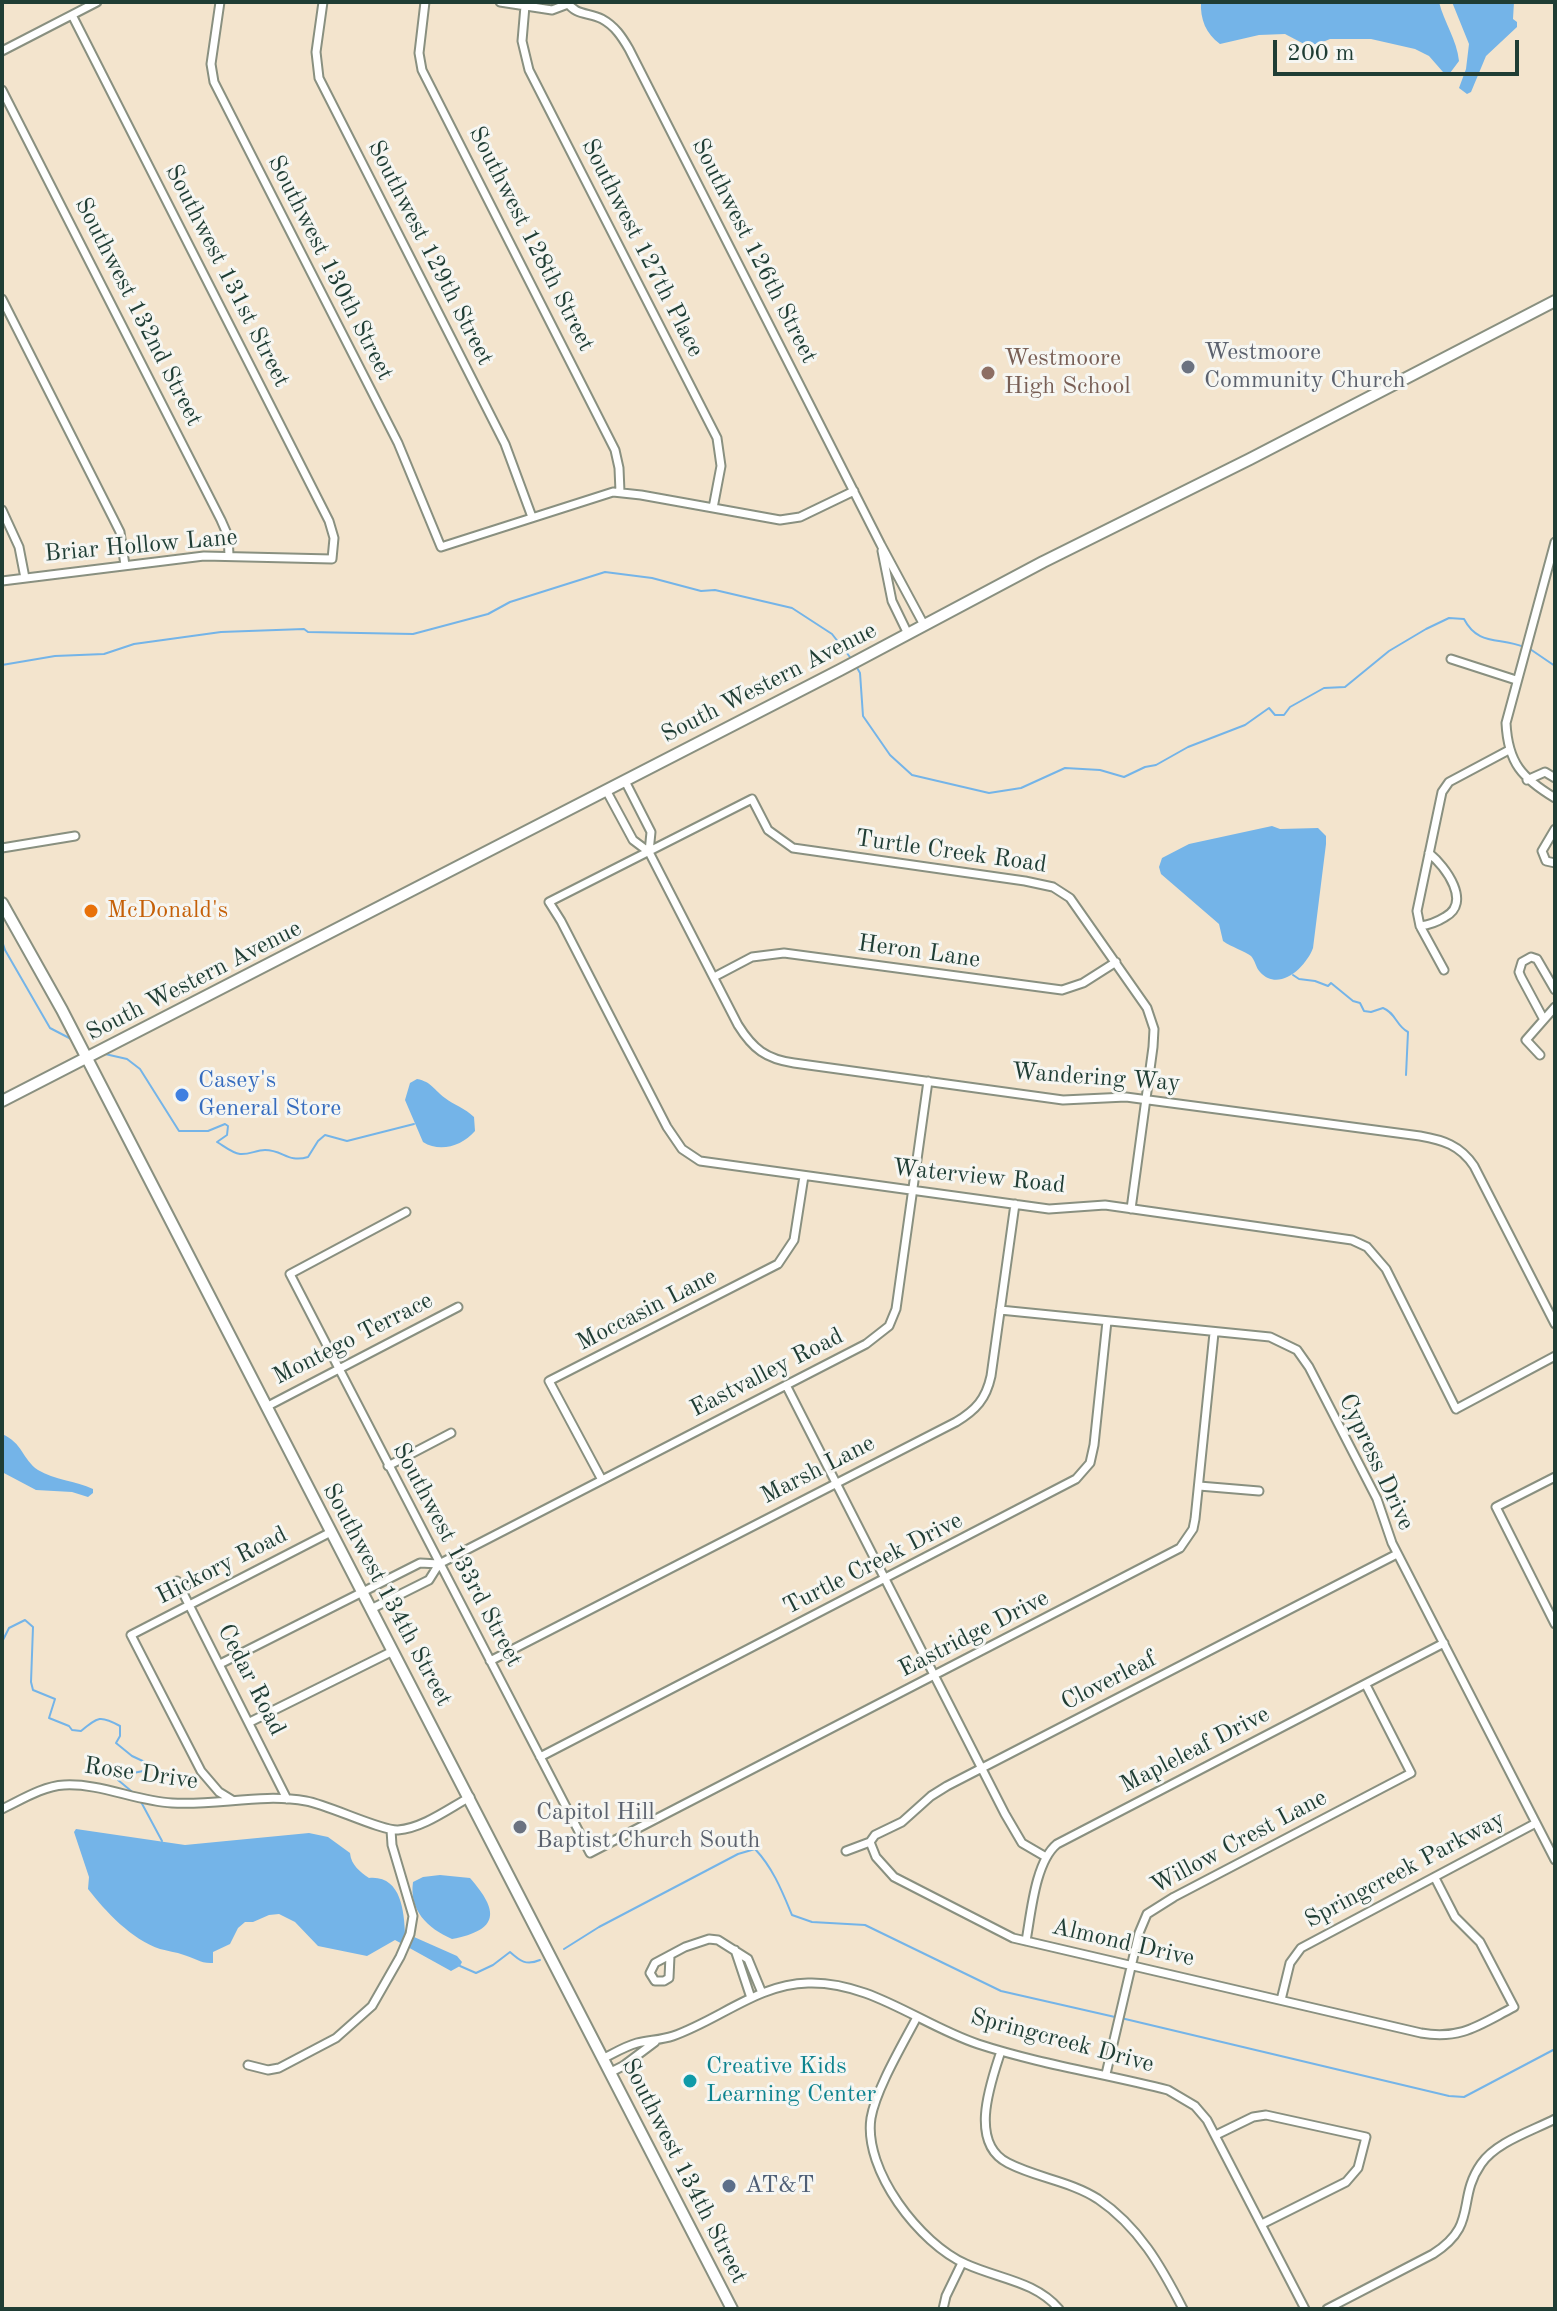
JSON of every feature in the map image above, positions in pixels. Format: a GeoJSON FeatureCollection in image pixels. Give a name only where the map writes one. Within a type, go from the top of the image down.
{"type":"FeatureCollection","features":[{"type":"Feature","properties":{"kind":"main road","name":"South Western Avenue"},"geometry":{"type":"LineString","coordinates":[[2,1101],[1555,301]]}},
{"type":"Feature","properties":{"kind":"main road","name":"Southwest 134th Street"},"geometry":{"type":"LineString","coordinates":[[2,903],[87,1059],[732,2309]]}},
{"type":"Feature","properties":{"kind":"street"},"geometry":{"type":"LineString","coordinates":[[2,51],[97,2]]}},
{"type":"Feature","properties":{"kind":"street","name":"Southwest 130th Street"},"geometry":{"type":"LineString","coordinates":[[220,2],[211,64],[217,89],[403,453],[441,547],[532,517]]}},
{"type":"Feature","properties":{"kind":"street","name":"Southwest 129th Street"},"geometry":{"type":"LineString","coordinates":[[323,2],[316,52],[319,78],[505,444],[532,517]]}},
{"type":"Feature","properties":{"kind":"street","name":"Southwest 128th Street"},"geometry":{"type":"LineString","coordinates":[[425,2],[419,53],[422,70],[615,450],[620,492]]}},
{"type":"Feature","properties":{"kind":"street"},"geometry":{"type":"LineString","coordinates":[[500,2],[552,10],[568,3]]}},
{"type":"Feature","properties":{"kind":"street","name":"Southwest 126th Street"},"geometry":{"type":"LineString","coordinates":[[568,3],[574,11],[607,22],[622,36],[924,625]]}},
{"type":"Feature","properties":{"kind":"street","name":"Southwest 127th Place"},"geometry":{"type":"LineString","coordinates":[[525,6],[522,41],[529,70],[717,438],[721,466],[713,508]]}},
{"type":"Feature","properties":{"kind":"street","name":"Southwest 131st Street"},"geometry":{"type":"LineString","coordinates":[[72,15],[329,521],[334,538],[332,559]]}},
{"type":"Feature","properties":{"kind":"street","name":"Southwest 132nd Street"},"geometry":{"type":"LineString","coordinates":[[2,90],[225,529],[229,555]]}},
{"type":"Feature","properties":{"kind":"street"},"geometry":{"type":"LineString","coordinates":[[2,299],[120,532],[125,565]]}},
{"type":"Feature","properties":{"kind":"street"},"geometry":{"type":"LineString","coordinates":[[532,517],[596,496],[620,492],[787,520],[800,517],[854,491]]}},
{"type":"Feature","properties":{"kind":"street"},"geometry":{"type":"LineString","coordinates":[[2,510],[19,547],[25,578]]}},
{"type":"Feature","properties":{"kind":"street"},"geometry":{"type":"LineString","coordinates":[[1555,542],[1506,723],[1509,750],[1516,765],[1527,780],[1555,798]]}},
{"type":"Feature","properties":{"kind":"street","name":"Southwest 126th Street"},"geometry":{"type":"LineString","coordinates":[[881,545],[892,601],[908,634]]}},
{"type":"Feature","properties":{"kind":"street","name":"Briar Hollow Lane"},"geometry":{"type":"LineString","coordinates":[[2,581],[229,555],[332,559]]}},
{"type":"Feature","properties":{"kind":"street"},"geometry":{"type":"LineString","coordinates":[[1451,659],[1516,680]]}},
{"type":"Feature","properties":{"kind":"street"},"geometry":{"type":"LineString","coordinates":[[1444,970],[1420,926],[1417,911],[1442,792],[1447,784],[1509,750]]}},
{"type":"Feature","properties":{"kind":"street"},"geometry":{"type":"LineString","coordinates":[[1527,780],[1545,772],[1555,778]]}},
{"type":"Feature","properties":{"kind":"street","name":"Wandering Way"},"geometry":{"type":"LineString","coordinates":[[625,781],[651,832],[649,852]]}},
{"type":"Feature","properties":{"kind":"street","name":"Wandering Way"},"geometry":{"type":"LineString","coordinates":[[606,790],[633,840],[649,852],[747,1039],[765,1055],[794,1063],[1063,1100],[1115,1096],[1420,1136],[1454,1145],[1474,1166],[1555,1324]]}},
{"type":"Feature","properties":{"kind":"street","name":"Turtle Creek Road"},"geometry":{"type":"LineString","coordinates":[[649,852],[752,799],[768,830],[793,848],[1053,887],[1070,898],[1147,1008],[1153,1022],[1154,1035],[1131,1209]]}},
{"type":"Feature","properties":{"kind":"street"},"geometry":{"type":"LineString","coordinates":[[1555,829],[1542,851],[1546,861],[1555,863]]}},
{"type":"Feature","properties":{"kind":"street"},"geometry":{"type":"LineString","coordinates":[[2,848],[75,836]]}},
{"type":"Feature","properties":{"kind":"street","name":"Waterview Road"},"geometry":{"type":"LineString","coordinates":[[649,852],[549,902],[667,1127],[682,1149],[700,1161],[1049,1209],[1095,1205],[1342,1237],[1367,1247],[1386,1269],[1456,1409],[1555,1356]]}},
{"type":"Feature","properties":{"kind":"street"},"geometry":{"type":"LineString","coordinates":[[1420,926],[1450,915],[1458,906],[1457,895],[1444,870],[1429,853]]}},
{"type":"Feature","properties":{"kind":"street","name":"Heron Lane"},"geometry":{"type":"LineString","coordinates":[[714,977],[752,957],[784,953],[1062,990],[1083,983],[1116,962]]}},
{"type":"Feature","properties":{"kind":"street"},"geometry":{"type":"LineString","coordinates":[[1543,1018],[1519,972],[1522,962],[1531,957],[1537,959],[1555,990]]}},
{"type":"Feature","properties":{"kind":"street"},"geometry":{"type":"LineString","coordinates":[[1540,1055],[1526,1040],[1555,1007]]}},
{"type":"Feature","properties":{"kind":"street","name":"Eastvalley Road"},"geometry":{"type":"LineString","coordinates":[[220,1664],[420,1563],[439,1564],[866,1344],[889,1326],[899,1294],[928,1081]]}},
{"type":"Feature","properties":{"kind":"street","name":"Moccasin Lane"},"geometry":{"type":"LineString","coordinates":[[602,1480],[549,1381],[778,1264],[794,1240],[804,1176]]}},
{"type":"Feature","properties":{"kind":"street","name":"Marsh Lane"},"geometry":{"type":"LineString","coordinates":[[490,1661],[976,1409],[989,1386],[1015,1204]]}},
{"type":"Feature","properties":{"kind":"street","name":"Southwest 133rd Street"},"geometry":{"type":"LineString","coordinates":[[406,1212],[290,1274],[590,1853]]}},
{"type":"Feature","properties":{"kind":"street","name":"Montego Terrace"},"geometry":{"type":"LineString","coordinates":[[266,1407],[458,1307]]}},
{"type":"Feature","properties":{"kind":"street","name":"Cypress Drive"},"geometry":{"type":"LineString","coordinates":[[1000,1310],[1278,1339],[1303,1357],[1377,1499],[1397,1554],[1555,1860]]}},
{"type":"Feature","properties":{"kind":"street","name":"Turtle Creek Drive"},"geometry":{"type":"LineString","coordinates":[[540,1757],[1057,1491],[1081,1475],[1090,1463],[1094,1445],[1107,1321]]}},
{"type":"Feature","properties":{"kind":"street","name":"Eastridge Drive"},"geometry":{"type":"LineString","coordinates":[[590,1853],[1180,1548],[1193,1529],[1214,1333]]}},
{"type":"Feature","properties":{"kind":"street"},"geometry":{"type":"LineString","coordinates":[[786,1385],[1017,1836],[1029,1848],[1046,1857],[1026,1941]]}},
{"type":"Feature","properties":{"kind":"street"},"geometry":{"type":"LineString","coordinates":[[388,1466],[451,1433]]}},
{"type":"Feature","properties":{"kind":"street"},"geometry":{"type":"LineString","coordinates":[[1555,1477],[1496,1507],[1555,1624]]}},
{"type":"Feature","properties":{"kind":"street"},"geometry":{"type":"LineString","coordinates":[[1199,1486],[1259,1491]]}},
{"type":"Feature","properties":{"kind":"street","name":"Hickory Road"},"geometry":{"type":"LineString","coordinates":[[232,1800],[219,1792],[201,1771],[131,1635],[331,1532]]}},
{"type":"Feature","properties":{"kind":"street","name":"Cloverleaf"},"geometry":{"type":"LineString","coordinates":[[846,1851],[870,1842],[875,1835],[910,1816],[938,1792],[1397,1554]]}},
{"type":"Feature","properties":{"kind":"street","name":"Eastvalley Road"},"geometry":{"type":"LineString","coordinates":[[371,1609],[429,1580],[439,1564]]}},
{"type":"Feature","properties":{"kind":"street","name":"Cedar Road"},"geometry":{"type":"LineString","coordinates":[[177,1581],[287,1799]]}},
{"type":"Feature","properties":{"kind":"street","name":"Mapleleaf Drive"},"geometry":{"type":"LineString","coordinates":[[1046,1857],[1064,1840],[1444,1643]]}},
{"type":"Feature","properties":{"kind":"street"},"geometry":{"type":"LineString","coordinates":[[250,1722],[393,1651]]}},
{"type":"Feature","properties":{"kind":"street","name":"Willow Crest Lane"},"geometry":{"type":"LineString","coordinates":[[1106,2074],[1143,1922],[1156,1907],[1411,1773],[1366,1685]]}},
{"type":"Feature","properties":{"kind":"street","name":"Rose Drive"},"geometry":{"type":"LineString","coordinates":[[2,1809],[49,1788],[66,1785],[168,1803],[287,1799],[336,1808],[391,1830]]}},
{"type":"Feature","properties":{"kind":"street"},"geometry":{"type":"LineString","coordinates":[[248,2065],[268,2070],[279,2068],[336,2038],[372,2006],[410,1934],[412,1911],[392,1845],[391,1830],[416,1825],[470,1797]]}},
{"type":"Feature","properties":{"kind":"street","name":"Springcreek Parkway"},"geometry":{"type":"LineString","coordinates":[[1281,2000],[1290,1963],[1301,1948],[1536,1823]]}},
{"type":"Feature","properties":{"kind":"street","name":"Almond Drive"},"geometry":{"type":"LineString","coordinates":[[870,1842],[876,1857],[894,1877],[1003,1935],[1449,2036],[1470,2030],[1514,2007],[1480,1942],[1455,1917],[1435,1878]]}},
{"type":"Feature","properties":{"kind":"street"},"geometry":{"type":"LineString","coordinates":[[670,1956],[685,1947],[709,1939],[718,1940],[742,1953],[753,1967],[762,1993]]}},
{"type":"Feature","properties":{"kind":"street"},"geometry":{"type":"LineString","coordinates":[[735,1950],[751,1998]]}},
{"type":"Feature","properties":{"kind":"street","name":"Springcreek Drive"},"geometry":{"type":"LineString","coordinates":[[604,2058],[637,2043],[684,2032],[751,1998],[787,1985],[843,1985],[970,2041],[1177,2094],[1203,2114],[1216,2135],[1305,2309]]}},
{"type":"Feature","properties":{"kind":"street"},"geometry":{"type":"LineString","coordinates":[[917,2017],[874,2106],[870,2128],[878,2164],[905,2214],[936,2247],[962,2263],[1030,2286],[1059,2309]]}},
{"type":"Feature","properties":{"kind":"street","name":"Springcreek Drive"},"geometry":{"type":"LineString","coordinates":[[611,2072],[656,2041]]}},
{"type":"Feature","properties":{"kind":"street"},"geometry":{"type":"LineString","coordinates":[[1001,2051],[985,2119],[991,2146],[1008,2164],[1072,2185],[1122,2217],[1153,2253],[1183,2309]]}},
{"type":"Feature","properties":{"kind":"street"},"geometry":{"type":"LineString","coordinates":[[1216,2135],[1253,2117],[1266,2115],[1366,2137],[1358,2168],[1346,2182],[1262,2224]]}},
{"type":"Feature","properties":{"kind":"street"},"geometry":{"type":"LineString","coordinates":[[1327,2309],[1448,2244],[1463,2222],[1470,2185],[1482,2162],[1497,2149],[1555,2119]]}},
{"type":"Feature","properties":{"kind":"street"},"geometry":{"type":"LineString","coordinates":[[943,2309],[962,2263]]}},
{"type":"Feature","properties":{"kind":"water"},"geometry":{"type":"Polygon","coordinates":[[[1201,2],[1439,2],[1459,61],[1450,73],[1443,72],[1429,56],[1415,49],[1371,39],[1330,39],[1306,45],[1285,34],[1259,35],[1220,44],[1205,26],[1201,2]]]}},
{"type":"Feature","properties":{"kind":"water"},"geometry":{"type":"Polygon","coordinates":[[[1452,2],[1514,2],[1513,19],[1517,27],[1486,56],[1471,92],[1467,94],[1459,88],[1466,69],[1469,44],[1452,2]]]}},
{"type":"Feature","properties":{"kind":"water"},"geometry":{"type":"Polygon","coordinates":[[[1272,826],[1280,829],[1318,828],[1326,836],[1313,948],[1304,963],[1291,975],[1275,980],[1260,972],[1251,956],[1223,941],[1219,924],[1161,874],[1159,867],[1162,858],[1189,844],[1272,826]]]}},
{"type":"Feature","properties":{"kind":"water"},"geometry":{"type":"Polygon","coordinates":[[[417,1079],[430,1084],[445,1098],[471,1114],[475,1131],[464,1141],[450,1146],[436,1147],[423,1142],[405,1100],[410,1083],[417,1079]]]}},
{"type":"Feature","properties":{"kind":"water"},"geometry":{"type":"Polygon","coordinates":[[[2,1434],[14,1442],[38,1470],[93,1489],[93,1493],[88,1497],[72,1492],[36,1490],[2,1472],[2,1434]]]}},
{"type":"Feature","properties":{"kind":"water"},"geometry":{"type":"Polygon","coordinates":[[[76,1829],[185,1845],[309,1833],[328,1837],[350,1853],[354,1865],[362,1873],[369,1878],[388,1882],[394,1888],[402,1905],[405,1933],[457,1956],[462,1962],[451,1971],[395,1940],[367,1956],[318,1946],[295,1922],[279,1914],[245,1922],[238,1928],[230,1944],[213,1952],[213,1963],[160,1949],[129,1932],[88,1889],[89,1877],[74,1832],[76,1829]]]}},
{"type":"Feature","properties":{"kind":"water"},"geometry":{"type":"Polygon","coordinates":[[[440,1875],[470,1878],[480,1890],[490,1909],[490,1918],[479,1930],[452,1939],[422,1917],[414,1901],[413,1882],[440,1875]]]}},
{"type":"Feature","properties":{"kind":"waterway"},"geometry":{"type":"LineString","coordinates":[[2,665],[55,656],[104,654],[134,644],[221,632],[304,629],[308,632],[413,634],[488,614],[510,602],[605,572],[652,578],[701,591],[715,590],[792,608],[832,634],[853,661]]}},
{"type":"Feature","properties":{"kind":"waterway"},"geometry":{"type":"LineString","coordinates":[[856,666],[860,673],[863,716],[890,755],[912,775],[989,793],[1021,788],[1065,768],[1100,770],[1124,777],[1156,765],[1188,747],[1245,725],[1269,708],[1275,715],[1284,715],[1290,707],[1324,688],[1345,687],[1389,651],[1449,618],[1464,619],[1470,628],[1483,637],[1524,647]]}},
{"type":"Feature","properties":{"kind":"waterway"},"geometry":{"type":"LineString","coordinates":[[1530,649],[1555,666]]}},
{"type":"Feature","properties":{"kind":"waterway"},"geometry":{"type":"LineString","coordinates":[[2,941],[50,1028],[73,1040]]}},
{"type":"Feature","properties":{"kind":"waterway"},"geometry":{"type":"LineString","coordinates":[[1293,975],[1328,986],[1331,983],[1360,1003],[1364,1011],[1383,1008],[1391,1013],[1408,1032],[1406,1075]]}},
{"type":"Feature","properties":{"kind":"waterway"},"geometry":{"type":"LineString","coordinates":[[105,1054],[127,1059],[140,1069],[179,1131],[208,1131],[225,1124],[228,1126],[227,1135],[217,1142],[237,1153],[265,1150],[290,1157],[308,1157],[325,1135],[347,1141],[414,1124]]}},
{"type":"Feature","properties":{"kind":"waterway"},"geometry":{"type":"LineString","coordinates":[[2,1642],[9,1628],[25,1620],[33,1627],[31,1682],[33,1690],[55,1699],[49,1718],[72,1730],[81,1731],[99,1719],[120,1726],[116,1743],[147,1763],[143,1771],[119,1776],[118,1780],[136,1795]]}},
{"type":"Feature","properties":{"kind":"waterway"},"geometry":{"type":"LineString","coordinates":[[140,1800],[162,1841]]}},
{"type":"Feature","properties":{"kind":"waterway"},"geometry":{"type":"LineString","coordinates":[[564,1949],[599,1927],[738,1854],[755,1849],[772,1872],[792,1915],[812,1922],[865,1925],[1001,1991],[1115,2017]]}},
{"type":"Feature","properties":{"kind":"waterway"},"geometry":{"type":"LineString","coordinates":[[460,1966],[476,1973],[510,1952],[524,1962],[540,1960]]}},
{"type":"Feature","properties":{"kind":"waterway"},"geometry":{"type":"LineString","coordinates":[[1121,2018],[1449,2096],[1464,2097],[1555,2049]]}},
{"type":"Feature","properties":{"kind":"place","name":"Westmoore Community Church"},"geometry":{"type":"Point","coordinates":[1188,367]}},
{"type":"Feature","properties":{"kind":"place","name":"Westmoore High School"},"geometry":{"type":"Point","coordinates":[988,373]}},
{"type":"Feature","properties":{"kind":"place","name":"McDonald's"},"geometry":{"type":"Point","coordinates":[91,911]}},
{"type":"Feature","properties":{"kind":"place","name":"Casey's General Store"},"geometry":{"type":"Point","coordinates":[182,1095]}},
{"type":"Feature","properties":{"kind":"place","name":"Capitol Hill Baptist Church South"},"geometry":{"type":"Point","coordinates":[520,1827]}},
{"type":"Feature","properties":{"kind":"place","name":"Creative Kids Learning Center"},"geometry":{"type":"Point","coordinates":[690,2081]}},
{"type":"Feature","properties":{"kind":"place","name":"AT&T"},"geometry":{"type":"Point","coordinates":[729,2186]}}]}
